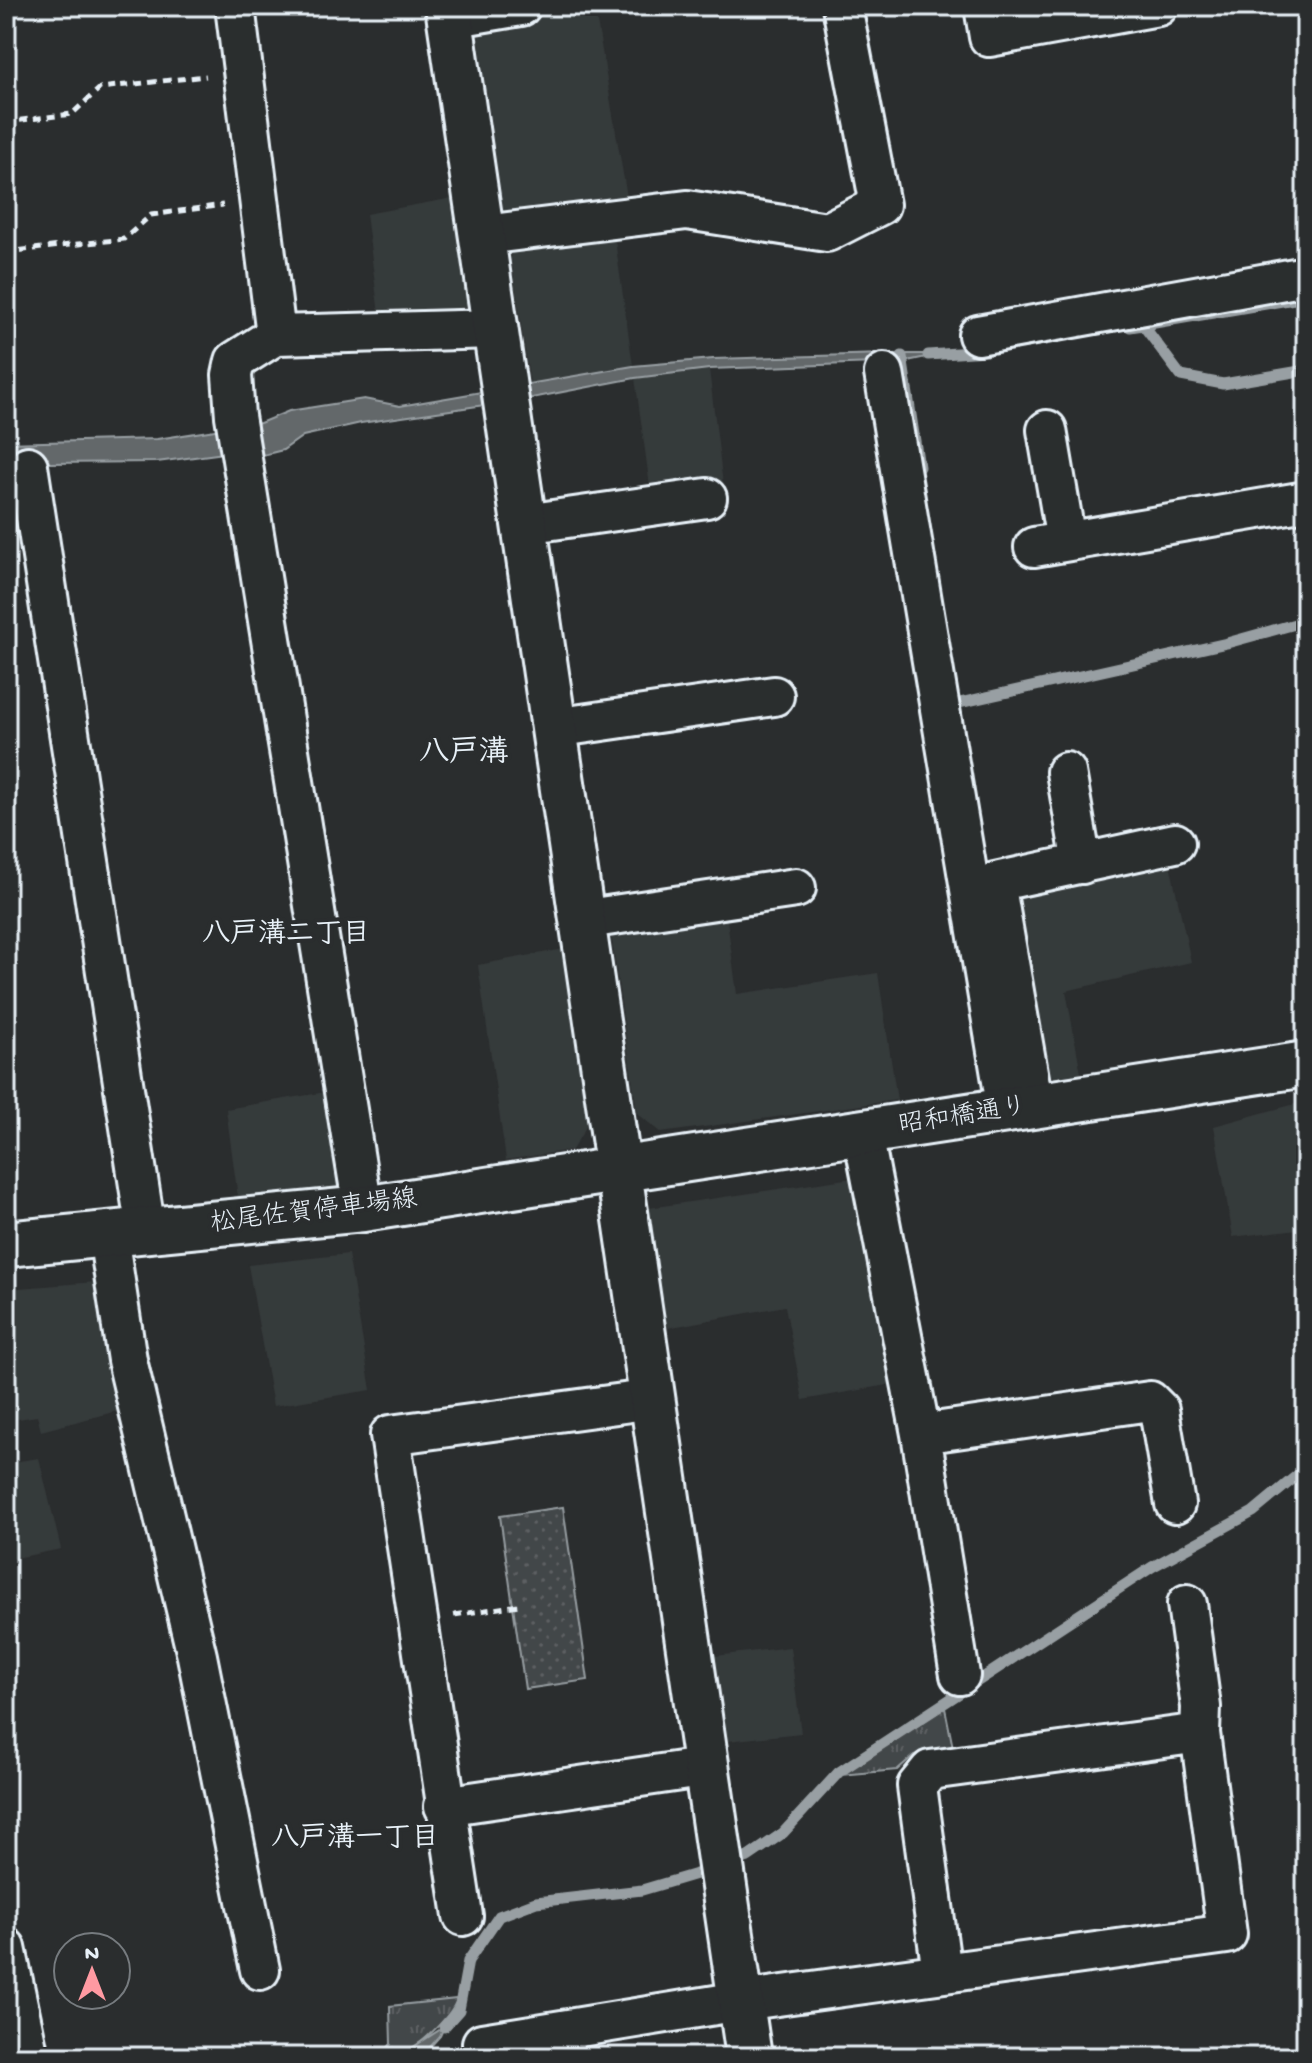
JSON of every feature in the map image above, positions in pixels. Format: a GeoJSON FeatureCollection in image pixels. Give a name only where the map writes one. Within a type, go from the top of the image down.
{"type":"FeatureCollection","features":[{"type":"Feature","properties":{"kind":"street"},"geometry":{"type":"LineString","coordinates":[[235,6],[276,335]]}},
{"type":"Feature","properties":{"kind":"street"},"geometry":{"type":"LineString","coordinates":[[521,6],[449,12],[484,235],[580,920],[720,1842],[749,2057]]}},
{"type":"Feature","properties":{"kind":"street"},"geometry":{"type":"LineString","coordinates":[[484,235],[687,210],[827,232],[880,205],[842,6]]}},
{"type":"Feature","properties":{"kind":"street"},"geometry":{"type":"LineString","coordinates":[[984,6],[989,37],[1158,6]]}},
{"type":"Feature","properties":{"kind":"street"},"geometry":{"type":"LineString","coordinates":[[978,335],[1306,276]]}},
{"type":"Feature","properties":{"kind":"street"},"geometry":{"type":"LineString","coordinates":[[363,1209],[243,467],[232,375],[235,361],[276,335],[496,329]]}},
{"type":"Feature","properties":{"kind":"street"},"geometry":{"type":"LineString","coordinates":[[884,373],[1020,1109]]}},
{"type":"Feature","properties":{"kind":"street"},"geometry":{"type":"LineString","coordinates":[[1047,430],[1050,544],[1306,501]]}},
{"type":"Feature","properties":{"kind":"street"},"geometry":{"type":"LineString","coordinates":[[28,466],[127,1233],[127,1360],[197,1656],[260,1970]]}},
{"type":"Feature","properties":{"kind":"street"},"geometry":{"type":"LineString","coordinates":[[525,524],[707,498]]}},
{"type":"Feature","properties":{"kind":"street"},"geometry":{"type":"LineString","coordinates":[[554,728],[774,696]]}},
{"type":"Feature","properties":{"kind":"street"},"geometry":{"type":"LineString","coordinates":[[1066,772],[1082,864]]}},
{"type":"Feature","properties":{"kind":"street"},"geometry":{"type":"LineString","coordinates":[[1020,1109],[995,882],[1175,843]]}},
{"type":"Feature","properties":{"kind":"street"},"geometry":{"type":"LineString","coordinates":[[580,920],[796,888]]}},
{"type":"Feature","properties":{"kind":"street","name":"昭和橋通り"},"geometry":{"type":"LineString","coordinates":[[620,1169],[1306,1064]]}},
{"type":"Feature","properties":{"kind":"street"},"geometry":{"type":"LineString","coordinates":[[863,1134],[921,1434],[960,1675]]}},
{"type":"Feature","properties":{"kind":"street","name":"松尾佐賀停車場線"},"geometry":{"type":"LineString","coordinates":[[6,1244],[363,1209],[620,1169]]}},
{"type":"Feature","properties":{"kind":"street"},"geometry":{"type":"LineString","coordinates":[[463,1916],[390,1435],[653,1399]]}},
{"type":"Feature","properties":{"kind":"street"},"geometry":{"type":"LineString","coordinates":[[921,1434],[1150,1401],[1159,1410],[1175,1504]]}},
{"type":"Feature","properties":{"kind":"street"},"geometry":{"type":"LineString","coordinates":[[482,2043],[740,2001],[1227,1934],[1200,1733],[1201,1707],[1187,1604]]}},
{"type":"Feature","properties":{"kind":"street"},"geometry":{"type":"LineString","coordinates":[[942,1973],[917,1786],[930,1770],[1200,1733]]}},
{"type":"Feature","properties":{"kind":"street"},"geometry":{"type":"LineString","coordinates":[[444,1806],[708,1767]]}},
{"type":"Feature","properties":{"kind":"street"},"geometry":{"type":"LineString","coordinates":[[6,1948],[29,2057]]}},
{"type":"Feature","properties":{"kind":"path"},"geometry":{"type":"LineString","coordinates":[[6,122],[72,114],[100,88],[243,72]]}},
{"type":"Feature","properties":{"kind":"path"},"geometry":{"type":"LineString","coordinates":[[6,252],[124,239],[151,215],[259,201]]}},
{"type":"Feature","properties":{"kind":"path"},"geometry":{"type":"LineString","coordinates":[[417,1620],[519,1605]]}},
{"type":"Feature","properties":{"kind":"shaded area"},"geometry":{"type":"Polygon","coordinates":[[[595,10],[627,197],[504,215],[477,28],[595,10]]]}},
{"type":"Feature","properties":{"kind":"shaded area"},"geometry":{"type":"Polygon","coordinates":[[[453,198],[468,303],[456,320],[380,322],[366,214],[453,198]]]}},
{"type":"Feature","properties":{"kind":"shaded area"},"geometry":{"type":"Polygon","coordinates":[[[614,233],[633,366],[530,384],[509,246],[614,233]]]}},
{"type":"Feature","properties":{"kind":"shaded area"},"geometry":{"type":"Polygon","coordinates":[[[940,354],[903,362],[709,369],[635,378],[532,398],[361,423],[303,436],[283,450],[263,455],[254,449],[157,462],[49,463],[6,457],[6,443],[157,439],[260,423],[289,411],[364,399],[400,406],[633,366],[713,359],[940,354]]]}},
{"type":"Feature","properties":{"kind":"shaded area"},"geometry":{"type":"Polygon","coordinates":[[[709,369],[723,485],[651,494],[635,378],[709,369]]]}},
{"type":"Feature","properties":{"kind":"shaded area"},"geometry":{"type":"Polygon","coordinates":[[[1169,859],[1191,962],[1066,991],[1082,1079],[1041,1076],[982,891],[1169,859]]]}},
{"type":"Feature","properties":{"kind":"shaded area"},"geometry":{"type":"Polygon","coordinates":[[[726,912],[737,994],[878,973],[897,1100],[661,1133],[637,1113],[610,928],[726,912]]]}},
{"type":"Feature","properties":{"kind":"shaded area"},"geometry":{"type":"Polygon","coordinates":[[[564,949],[589,1122],[572,1150],[506,1160],[478,965],[564,949]]]}},
{"type":"Feature","properties":{"kind":"shaded area"},"geometry":{"type":"Polygon","coordinates":[[[355,1087],[371,1183],[238,1198],[226,1109],[355,1087]]]}},
{"type":"Feature","properties":{"kind":"shaded area"},"geometry":{"type":"Polygon","coordinates":[[[1306,1101],[1306,1228],[1233,1237],[1214,1126],[1306,1101]]]}},
{"type":"Feature","properties":{"kind":"shaded area"},"geometry":{"type":"Polygon","coordinates":[[[859,1177],[899,1383],[803,1400],[785,1306],[667,1328],[649,1208],[859,1177]]]}},
{"type":"Feature","properties":{"kind":"shaded area"},"geometry":{"type":"Polygon","coordinates":[[[348,1254],[371,1390],[273,1406],[248,1265],[348,1254]]]}},
{"type":"Feature","properties":{"kind":"shaded area"},"geometry":{"type":"Polygon","coordinates":[[[96,1282],[109,1368],[121,1410],[41,1431],[37,1416],[6,1421],[6,1289],[96,1282]]]}},
{"type":"Feature","properties":{"kind":"shaded area"},"geometry":{"type":"Polygon","coordinates":[[[39,1458],[61,1549],[6,1560],[6,1463],[39,1458]]]}},
{"type":"Feature","properties":{"kind":"shaded area"},"geometry":{"type":"Polygon","coordinates":[[[790,1647],[801,1733],[727,1741],[715,1656],[790,1647]]]}},
{"type":"Feature","properties":{"kind":"shaded area"},"geometry":{"type":"Polygon","coordinates":[[[444,2027],[421,2057],[398,2057],[444,2027]]]}},
{"type":"Feature","properties":{"kind":"green space"},"geometry":{"type":"Polygon","coordinates":[[[563,1507],[588,1680],[525,1689],[500,1516],[563,1507]]]}},
{"type":"Feature","properties":{"kind":"green space"},"geometry":{"type":"Polygon","coordinates":[[[945,1708],[953,1748],[914,1755],[897,1770],[840,1775],[945,1708]]]}},
{"type":"Feature","properties":{"kind":"green space"},"geometry":{"type":"Polygon","coordinates":[[[457,1999],[441,2023],[415,2047],[397,2057],[380,2057],[391,2044],[390,2006],[457,1999]]]}},
{"type":"Feature","properties":{"kind":"waterway"},"geometry":{"type":"LineString","coordinates":[[1143,325],[1306,297]]}},
{"type":"Feature","properties":{"kind":"waterway"},"geometry":{"type":"LineString","coordinates":[[1130,327],[1143,325],[1181,376],[1223,384],[1306,370]]}},
{"type":"Feature","properties":{"kind":"waterway"},"geometry":{"type":"LineString","coordinates":[[928,355],[987,351]]}},
{"type":"Feature","properties":{"kind":"waterway"},"geometry":{"type":"LineString","coordinates":[[902,356],[919,467]]}},
{"type":"Feature","properties":{"kind":"waterway"},"geometry":{"type":"LineString","coordinates":[[953,694],[955,704],[1227,643],[1306,621]]}},
{"type":"Feature","properties":{"kind":"waterway"},"geometry":{"type":"LineString","coordinates":[[729,1864],[748,1857],[783,1833],[839,1772],[1152,1567],[1253,1512],[1306,1468]]}},
{"type":"Feature","properties":{"kind":"waterway"},"geometry":{"type":"LineString","coordinates":[[444,2027],[459,2010],[468,1961],[499,1916],[536,1902],[642,1890],[713,1869]]}},
{"type":"Feature","properties":{"kind":"waterway"},"geometry":{"type":"LineString","coordinates":[[1239,2057],[1306,2048]]}},
{"type":"Feature","properties":{"kind":"district","name":"八戸溝"},"geometry":{"type":"Point","coordinates":[464,754]}},
{"type":"Feature","properties":{"kind":"district","name":"八戸溝二丁目"},"geometry":{"type":"Point","coordinates":[286,935]}},
{"type":"Feature","properties":{"kind":"district","name":"八戸溝一丁目"},"geometry":{"type":"Point","coordinates":[355,1839]}}]}
